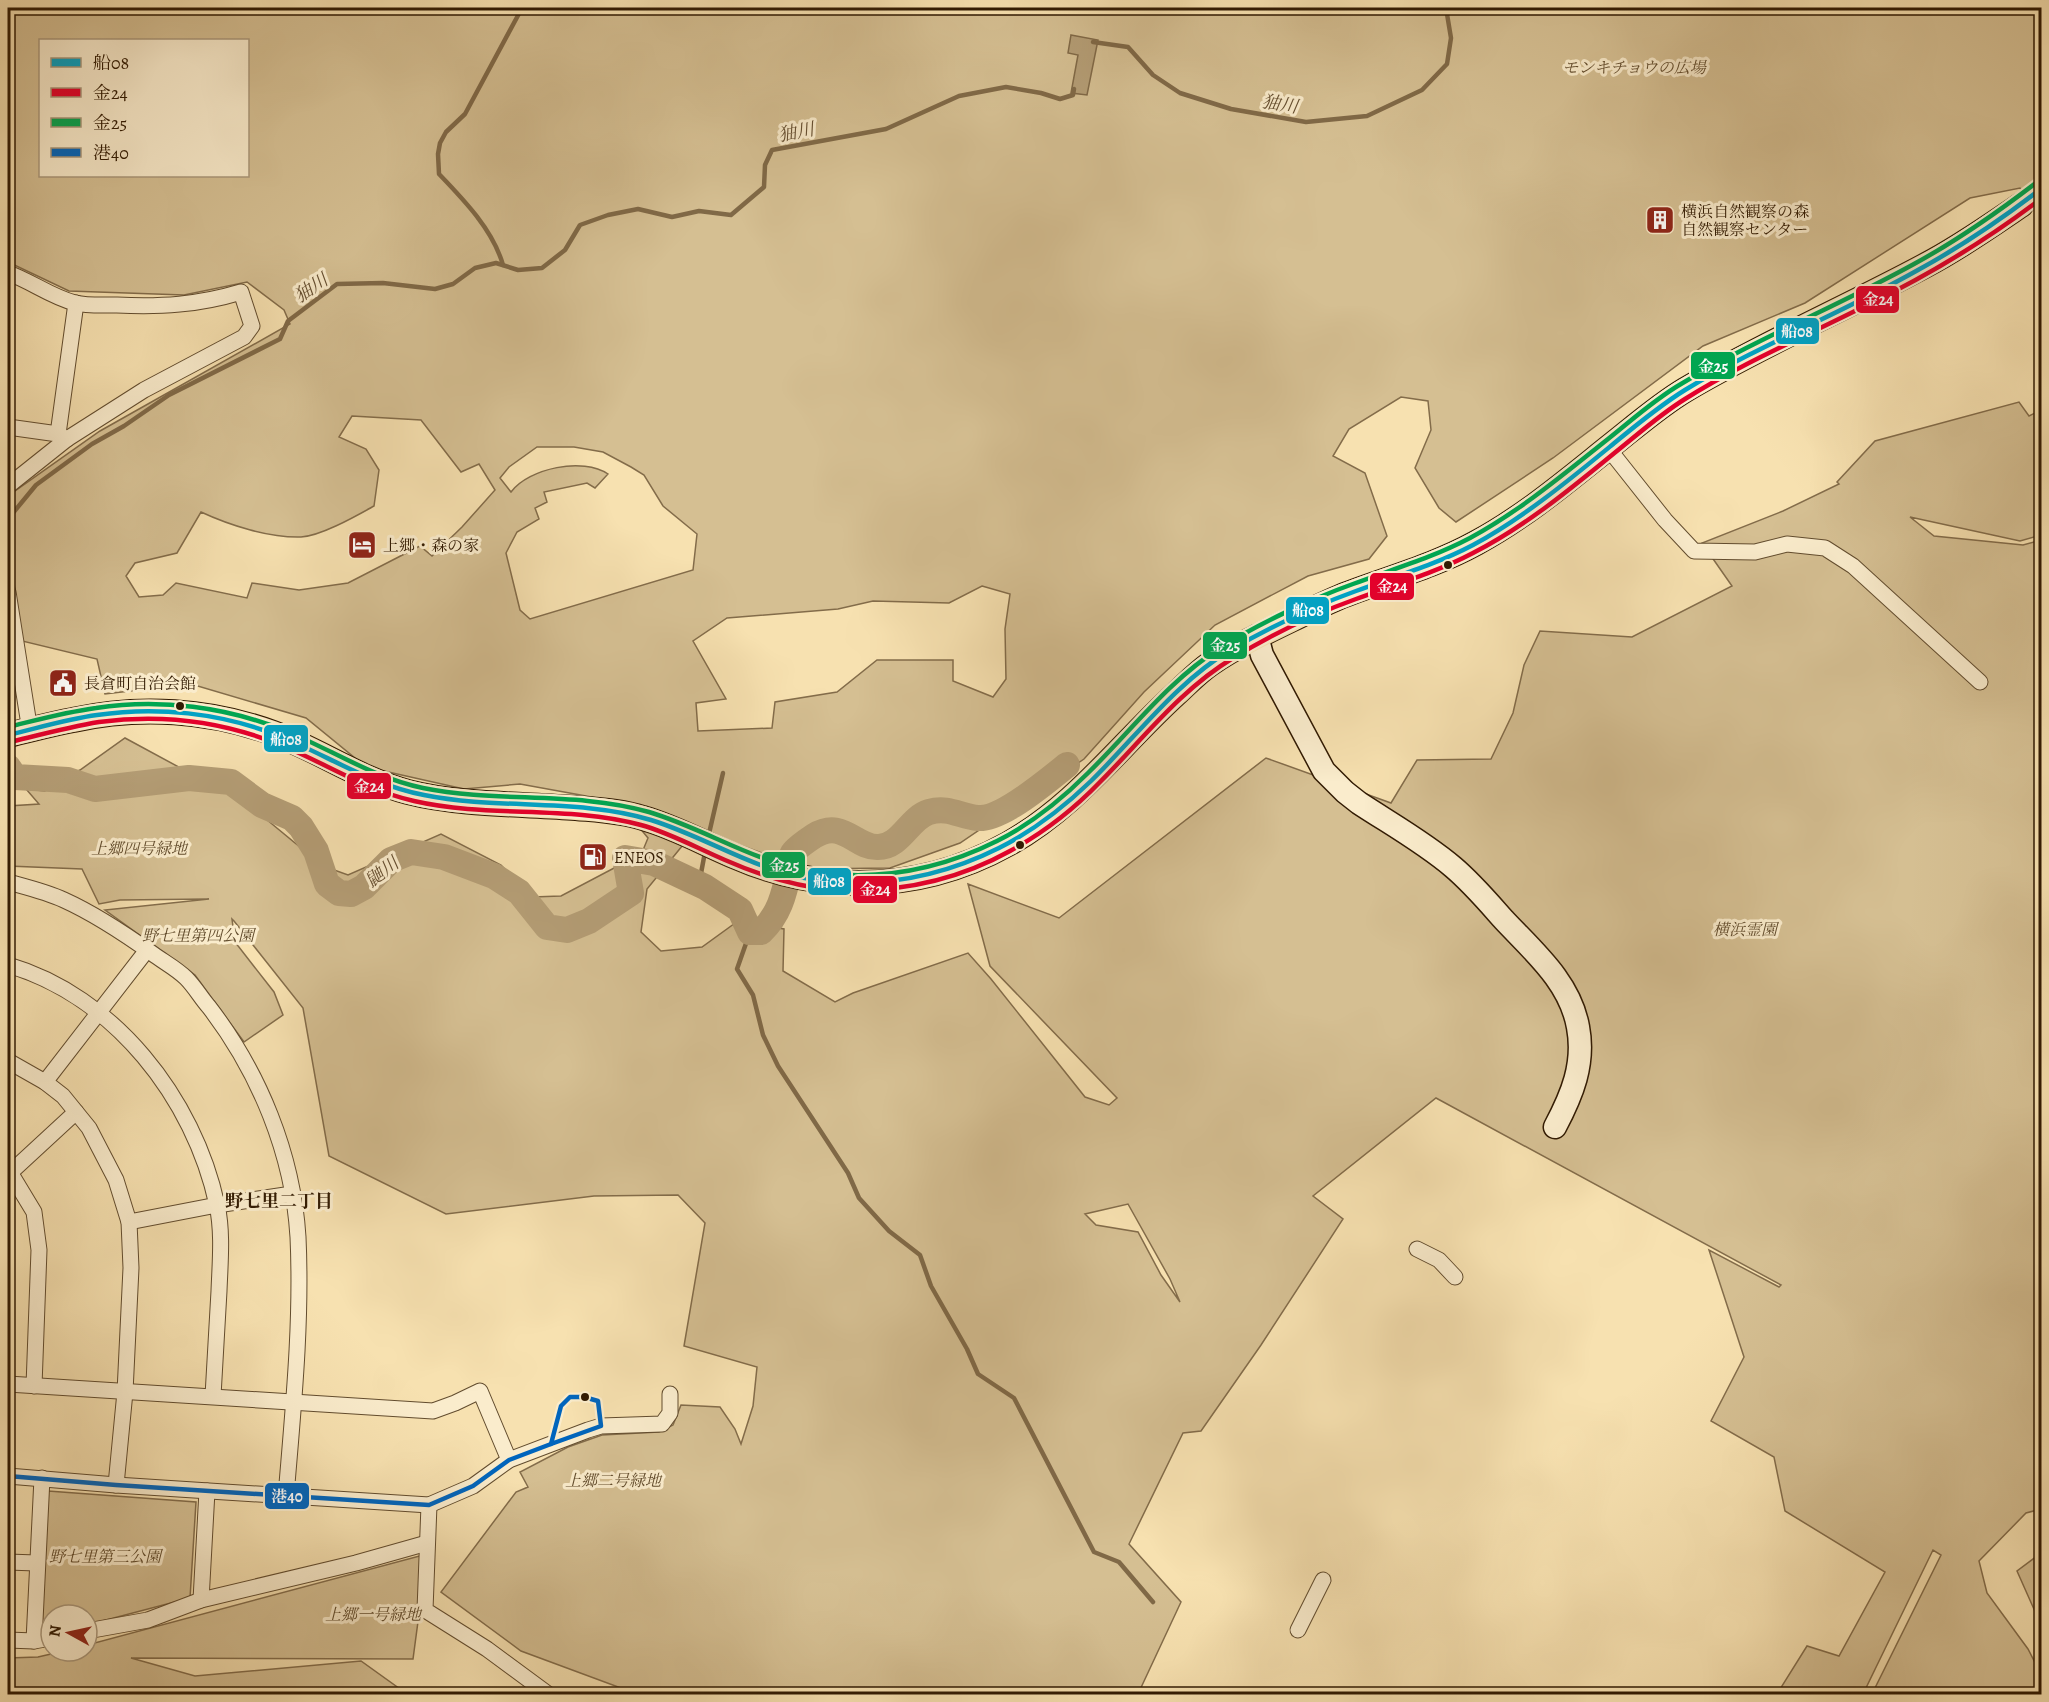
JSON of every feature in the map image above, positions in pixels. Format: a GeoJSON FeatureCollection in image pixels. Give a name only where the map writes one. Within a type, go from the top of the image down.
{"type":"FeatureCollection","features":[{"type":"Feature","properties":{"kind":"main road"},"geometry":{"type":"LineString","coordinates":[[18,733],[78,718],[136,711],[175,712],[220,718],[270,732],[304,746],[358,775],[409,792],[452,799],[605,811],[642,817],[740,859],[797,877],[840,883],[889,882],[923,878],[962,866],[1013,841],[1047,819],[1087,785],[1153,715],[1205,667],[1257,636],[1343,595],[1423,568],[1478,542],[1538,504],[1680,393],[1768,345],[1929,264],[2021,205]]}},
{"type":"Feature","properties":{"kind":"street"},"geometry":{"type":"LineString","coordinates":[[8,273],[56,297],[76,303],[183,305],[218,299],[241,292],[252,326],[244,338],[62,436],[8,486]]}},
{"type":"Feature","properties":{"kind":"street"},"geometry":{"type":"LineString","coordinates":[[62,436],[76,303]]}},
{"type":"Feature","properties":{"kind":"street"},"geometry":{"type":"LineString","coordinates":[[8,427],[62,436]]}},
{"type":"Feature","properties":{"kind":"street"},"geometry":{"type":"LineString","coordinates":[[1608,448],[1665,520],[1694,551],[1755,552],[1787,544],[1825,548],[1853,566],[1980,682]]}},
{"type":"Feature","properties":{"kind":"street"},"geometry":{"type":"LineString","coordinates":[[8,592],[18,733]]}},
{"type":"Feature","properties":{"kind":"street"},"geometry":{"type":"LineString","coordinates":[[1257,636],[1262,655],[1324,771],[1359,803],[1454,868],[1548,967],[1564,989],[1578,1028],[1580,1054],[1575,1087],[1555,1127]]}},
{"type":"Feature","properties":{"kind":"street"},"geometry":{"type":"LineString","coordinates":[[8,882],[63,899],[120,930],[186,977],[220,1022],[248,1066],[277,1132],[292,1194],[298,1235],[299,1289],[294,1402],[286,1496]]}},
{"type":"Feature","properties":{"kind":"street"},"geometry":{"type":"LineString","coordinates":[[45,1082],[147,950]]}},
{"type":"Feature","properties":{"kind":"street"},"geometry":{"type":"LineString","coordinates":[[8,965],[59,986],[100,1012],[149,1061],[170,1090],[193,1132],[217,1205],[221,1240],[213,1396]]}},
{"type":"Feature","properties":{"kind":"street"},"geometry":{"type":"LineString","coordinates":[[8,1061],[45,1082],[63,1096],[89,1128],[116,1180],[129,1222],[131,1268],[125,1392],[116,1485]]}},
{"type":"Feature","properties":{"kind":"street"},"geometry":{"type":"LineString","coordinates":[[34,1386],[39,1250],[34,1212],[9,1170],[76,1112]]}},
{"type":"Feature","properties":{"kind":"street"},"geometry":{"type":"LineString","coordinates":[[129,1222],[217,1205],[292,1194]]}},
{"type":"Feature","properties":{"kind":"street"},"geometry":{"type":"LineString","coordinates":[[1417,1250],[1439,1260],[1455,1277]]}},
{"type":"Feature","properties":{"kind":"street"},"geometry":{"type":"LineString","coordinates":[[8,1384],[433,1411],[480,1391],[509,1461]]}},
{"type":"Feature","properties":{"kind":"street"},"geometry":{"type":"LineString","coordinates":[[8,1476],[429,1505],[473,1486],[509,1461],[594,1428],[662,1424],[670,1413],[670,1394]]}},
{"type":"Feature","properties":{"kind":"street"},"geometry":{"type":"LineString","coordinates":[[34,1641],[36,1563],[42,1478]]}},
{"type":"Feature","properties":{"kind":"street"},"geometry":{"type":"LineString","coordinates":[[201,1600],[207,1491]]}},
{"type":"Feature","properties":{"kind":"street"},"geometry":{"type":"LineString","coordinates":[[429,1505],[425,1610],[487,1649],[548,1695]]}},
{"type":"Feature","properties":{"kind":"street"},"geometry":{"type":"LineString","coordinates":[[99,1629],[148,1620],[201,1600],[356,1563],[427,1543]]}},
{"type":"Feature","properties":{"kind":"street"},"geometry":{"type":"LineString","coordinates":[[8,1562],[36,1563]]}},
{"type":"Feature","properties":{"kind":"street"},"geometry":{"type":"LineString","coordinates":[[1298,1630],[1323,1580]]}},
{"type":"Feature","properties":{"kind":"street"},"geometry":{"type":"LineString","coordinates":[[8,1640],[39,1640]]}},
{"type":"Feature","properties":{"kind":"green space"},"geometry":{"type":"Polygon","coordinates":[[[8,8],[2041,8],[2041,221],[2020,188],[1970,198],[1805,303],[1703,346],[1553,458],[1456,522],[1439,508],[1415,468],[1431,430],[1428,401],[1401,397],[1349,429],[1333,456],[1365,473],[1387,536],[1369,559],[1308,576],[1215,625],[1144,692],[1084,759],[960,843],[890,868],[806,869],[696,829],[647,889],[641,932],[661,951],[702,947],[738,921],[784,929],[783,971],[835,1002],[853,993],[968,953],[1085,1097],[1109,1105],[1117,1098],[990,966],[968,884],[1059,918],[1266,758],[1391,803],[1417,760],[1491,759],[1513,713],[1524,665],[1540,631],[1632,637],[1732,586],[1702,543],[1783,511],[1839,484],[1837,482],[1875,441],[2019,402],[2029,416],[2041,410],[2041,535],[2020,541],[1910,517],[1934,536],[2023,545],[2041,540],[2041,1509],[2026,1513],[1979,1561],[1987,1593],[2028,1649],[2041,1674],[2041,1694],[1872,1694],[1941,1555],[1933,1550],[1863,1694],[1777,1694],[1807,1646],[1839,1656],[1885,1572],[1785,1511],[1774,1457],[1711,1421],[1744,1357],[1709,1250],[1779,1287],[1781,1285],[1436,1098],[1313,1196],[1343,1219],[1261,1345],[1201,1431],[1183,1433],[1129,1544],[1181,1602],[1138,1694],[637,1694],[521,1651],[441,1592],[516,1492],[528,1487],[520,1472],[568,1447],[602,1435],[659,1432],[673,1425],[681,1405],[720,1407],[735,1429],[741,1444],[753,1406],[757,1367],[684,1346],[705,1223],[678,1195],[594,1196],[446,1214],[329,1156],[303,1008],[234,921],[232,919],[235,942],[274,992],[283,1015],[244,1042],[195,975],[105,910],[209,899],[120,900],[99,904],[82,869],[8,866],[8,806],[39,804],[26,789],[45,791],[48,785],[80,770],[125,738],[249,805],[323,866],[348,875],[441,834],[501,865],[532,897],[561,896],[616,867],[639,860],[648,838],[625,810],[597,798],[520,784],[464,789],[366,767],[306,718],[191,684],[105,694],[97,659],[22,641],[8,539],[8,496],[100,431],[290,324],[284,310],[247,282],[184,295],[69,291],[8,262],[8,8]],[[352,416],[339,437],[366,449],[379,470],[374,506],[328,529],[301,537],[250,530],[201,512],[177,553],[135,563],[126,576],[139,597],[163,595],[176,583],[247,598],[252,583],[299,590],[348,583],[420,546],[432,556],[495,490],[479,464],[461,472],[421,420],[352,416]],[[537,447],[509,467],[500,478],[511,492],[530,477],[557,468],[585,466],[608,474],[595,488],[587,483],[544,492],[547,502],[535,508],[539,519],[517,532],[506,553],[520,610],[530,619],[693,570],[697,534],[663,506],[644,475],[603,452],[574,447],[537,447]],[[982,586],[949,603],[873,601],[838,609],[727,618],[693,641],[726,699],[696,703],[698,731],[772,728],[775,702],[837,692],[877,660],[953,660],[953,681],[993,697],[1006,679],[1005,629],[1010,594],[982,586]],[[1128,1204],[1085,1214],[1096,1225],[1138,1232],[1161,1275],[1180,1302],[1170,1279],[1128,1204]]]}},
{"type":"Feature","properties":{"kind":"green space","name":"野七里第三公園"},"geometry":{"type":"Polygon","coordinates":[[[48,1491],[196,1502],[190,1598],[99,1622],[99,1603],[40,1603],[48,1491]]]}},
{"type":"Feature","properties":{"kind":"green space"},"geometry":{"type":"Polygon","coordinates":[[[2041,1553],[2041,1625],[2017,1571],[2041,1553]]]}},
{"type":"Feature","properties":{"kind":"green space","name":"上郷一号緑地"},"geometry":{"type":"Polygon","coordinates":[[[427,1554],[413,1659],[131,1658],[195,1676],[361,1661],[407,1694],[8,1694],[8,1658],[39,1657],[39,1663],[99,1663],[99,1642],[427,1554]]]}},
{"type":"Feature","properties":{"kind":"green space","name":"野七里第三公園"},"geometry":{"type":"Polygon","coordinates":[[[39,1611],[39,1637],[37,1638],[39,1611]]]}},
{"type":"Feature","properties":{"kind":"shaded area"},"geometry":{"type":"Polygon","coordinates":[[[1071,35],[1098,40],[1087,95],[1071,93],[1078,55],[1068,53],[1071,35]]]}},
{"type":"Feature","properties":{"kind":"waterway"},"geometry":{"type":"LineString","coordinates":[[503,265],[485,228],[468,205],[439,174],[438,154],[440,143],[446,132],[465,114],[522,8]]}},
{"type":"Feature","properties":{"kind":"waterway","name":"㹨川"},"geometry":{"type":"LineString","coordinates":[[1093,42],[1128,47],[1153,75],[1180,93],[1231,109],[1306,122],[1367,116],[1422,90],[1447,64],[1451,38],[1446,8]]}},
{"type":"Feature","properties":{"kind":"waterway","name":"㹨川"},"geometry":{"type":"LineString","coordinates":[[8,519],[36,485],[92,444],[124,426],[169,395],[280,339],[288,321],[337,284],[383,283],[435,289],[453,284],[475,268],[496,263],[518,270],[542,268],[565,250],[580,225],[608,215],[638,209],[672,217],[699,211],[731,215],[764,187],[765,165],[772,150],[886,129],[959,96],[1006,87],[1060,99],[1073,95],[1074,89]]}},
{"type":"Feature","properties":{"kind":"waterway","name":"鼬川"},"geometry":{"type":"LineString","coordinates":[[8,767],[15,777],[68,780],[95,789],[189,778],[231,782],[262,805],[292,818],[301,827],[316,851],[327,884],[339,893],[351,894],[364,887],[391,860],[411,852],[444,857],[494,876],[519,892],[547,927],[567,930],[589,921],[631,893],[625,858],[654,863],[705,887],[740,910],[750,932],[761,932],[772,919],[780,904],[793,853],[814,836],[833,830],[870,846],[886,846],[899,838],[922,815],[929,812],[943,810],[978,818],[999,813],[1037,789],[1067,765]]}},
{"type":"Feature","properties":{"kind":"waterway"},"geometry":{"type":"LineString","coordinates":[[708,838],[723,773]]}},
{"type":"Feature","properties":{"kind":"waterway"},"geometry":{"type":"LineString","coordinates":[[699,884],[705,852]]}},
{"type":"Feature","properties":{"kind":"waterway"},"geometry":{"type":"LineString","coordinates":[[750,932],[737,969],[753,995],[763,1035],[778,1066],[848,1173],[859,1198],[889,1231],[920,1255],[931,1286],[967,1349],[978,1374],[1014,1398],[1094,1552],[1119,1562],[1153,1602]]}},
{"type":"Feature","properties":{"kind":"tunnel"},"geometry":{"type":"LineString","coordinates":[[2021,205],[2042,188]]}},
{"type":"Feature","properties":{"kind":"transit line","name":"金25"},"geometry":{"type":"LineString","coordinates":[[8,727],[74,712],[120,705],[193,707],[264,723],[303,738],[387,778],[423,788],[479,795],[565,799],[649,812],[760,857],[807,871],[875,875],[937,864],[997,841],[1045,811],[1088,773],[1183,676],[1220,648],[1302,605],[1470,538],[1541,492],[1671,390],[1738,352],[1930,255],[2008,204],[2037,182]]}},
{"type":"Feature","properties":{"kind":"transit line","name":"船08"},"geometry":{"type":"LineString","coordinates":[[8,735],[75,719],[120,712],[188,713],[255,727],[367,777],[405,790],[452,799],[567,806],[624,813],[674,828],[761,865],[808,879],[855,883],[877,882],[939,871],[999,848],[1048,818],[1091,781],[1174,694],[1211,663],[1232,649],[1324,603],[1430,564],[1473,545],[1510,523],[1545,498],[1647,416],[1685,390],[1742,358],[1860,301],[1934,261],[1982,232],[2042,188]]}},
{"type":"Feature","properties":{"kind":"transit line","name":"金24"},"geometry":{"type":"LineString","coordinates":[[10,742],[99,722],[144,719],[190,721],[256,736],[295,751],[379,790],[414,801],[470,809],[585,815],[641,825],[673,836],[751,871],[806,886],[857,890],[925,883],[989,861],[1010,851],[1058,820],[1090,792],[1179,700],[1233,658],[1309,618],[1444,567],[1492,543],[1545,508],[1685,399],[1752,362],[1890,294],[1935,269],[1979,242],[2042,198]]}},
{"type":"Feature","properties":{"kind":"transit line","name":"港40"},"geometry":{"type":"LineString","coordinates":[[570,1397],[584,1397],[598,1401],[601,1426],[551,1444],[561,1406],[570,1397]]}},
{"type":"Feature","properties":{"kind":"transit line","name":"港40"},"geometry":{"type":"LineString","coordinates":[[8,1476],[429,1505],[473,1486],[509,1460],[551,1444]]}},
{"type":"Feature","properties":{"kind":"place","name":"横浜自然観察の森 自然観察センター"},"geometry":{"type":"Point","coordinates":[1660,220]}},
{"type":"Feature","properties":{"kind":"place","name":"上郷・森の家"},"geometry":{"type":"Point","coordinates":[362,545]}},
{"type":"Feature","properties":{"kind":"place","name":"長倉町自治会館"},"geometry":{"type":"Point","coordinates":[63,683]}},
{"type":"Feature","properties":{"kind":"place","name":"ENEOS"},"geometry":{"type":"Point","coordinates":[593,857]}},
{"type":"Feature","properties":{"kind":"district","name":"野七里二丁目"},"geometry":{"type":"Point","coordinates":[279,1201]}},
{"type":"Feature","properties":{"kind":"park label","name":"モンキチョウの広場"},"geometry":{"type":"Point","coordinates":[1634,67]}},
{"type":"Feature","properties":{"kind":"park label","name":"上郷四号緑地"},"geometry":{"type":"Point","coordinates":[139,848]}},
{"type":"Feature","properties":{"kind":"park label","name":"横浜霊園"},"geometry":{"type":"Point","coordinates":[1745,929]}},
{"type":"Feature","properties":{"kind":"park label","name":"野七里第四公園"},"geometry":{"type":"Point","coordinates":[198,935]}},
{"type":"Feature","properties":{"kind":"park label","name":"上郷二号緑地"},"geometry":{"type":"Point","coordinates":[613,1480]}}]}
